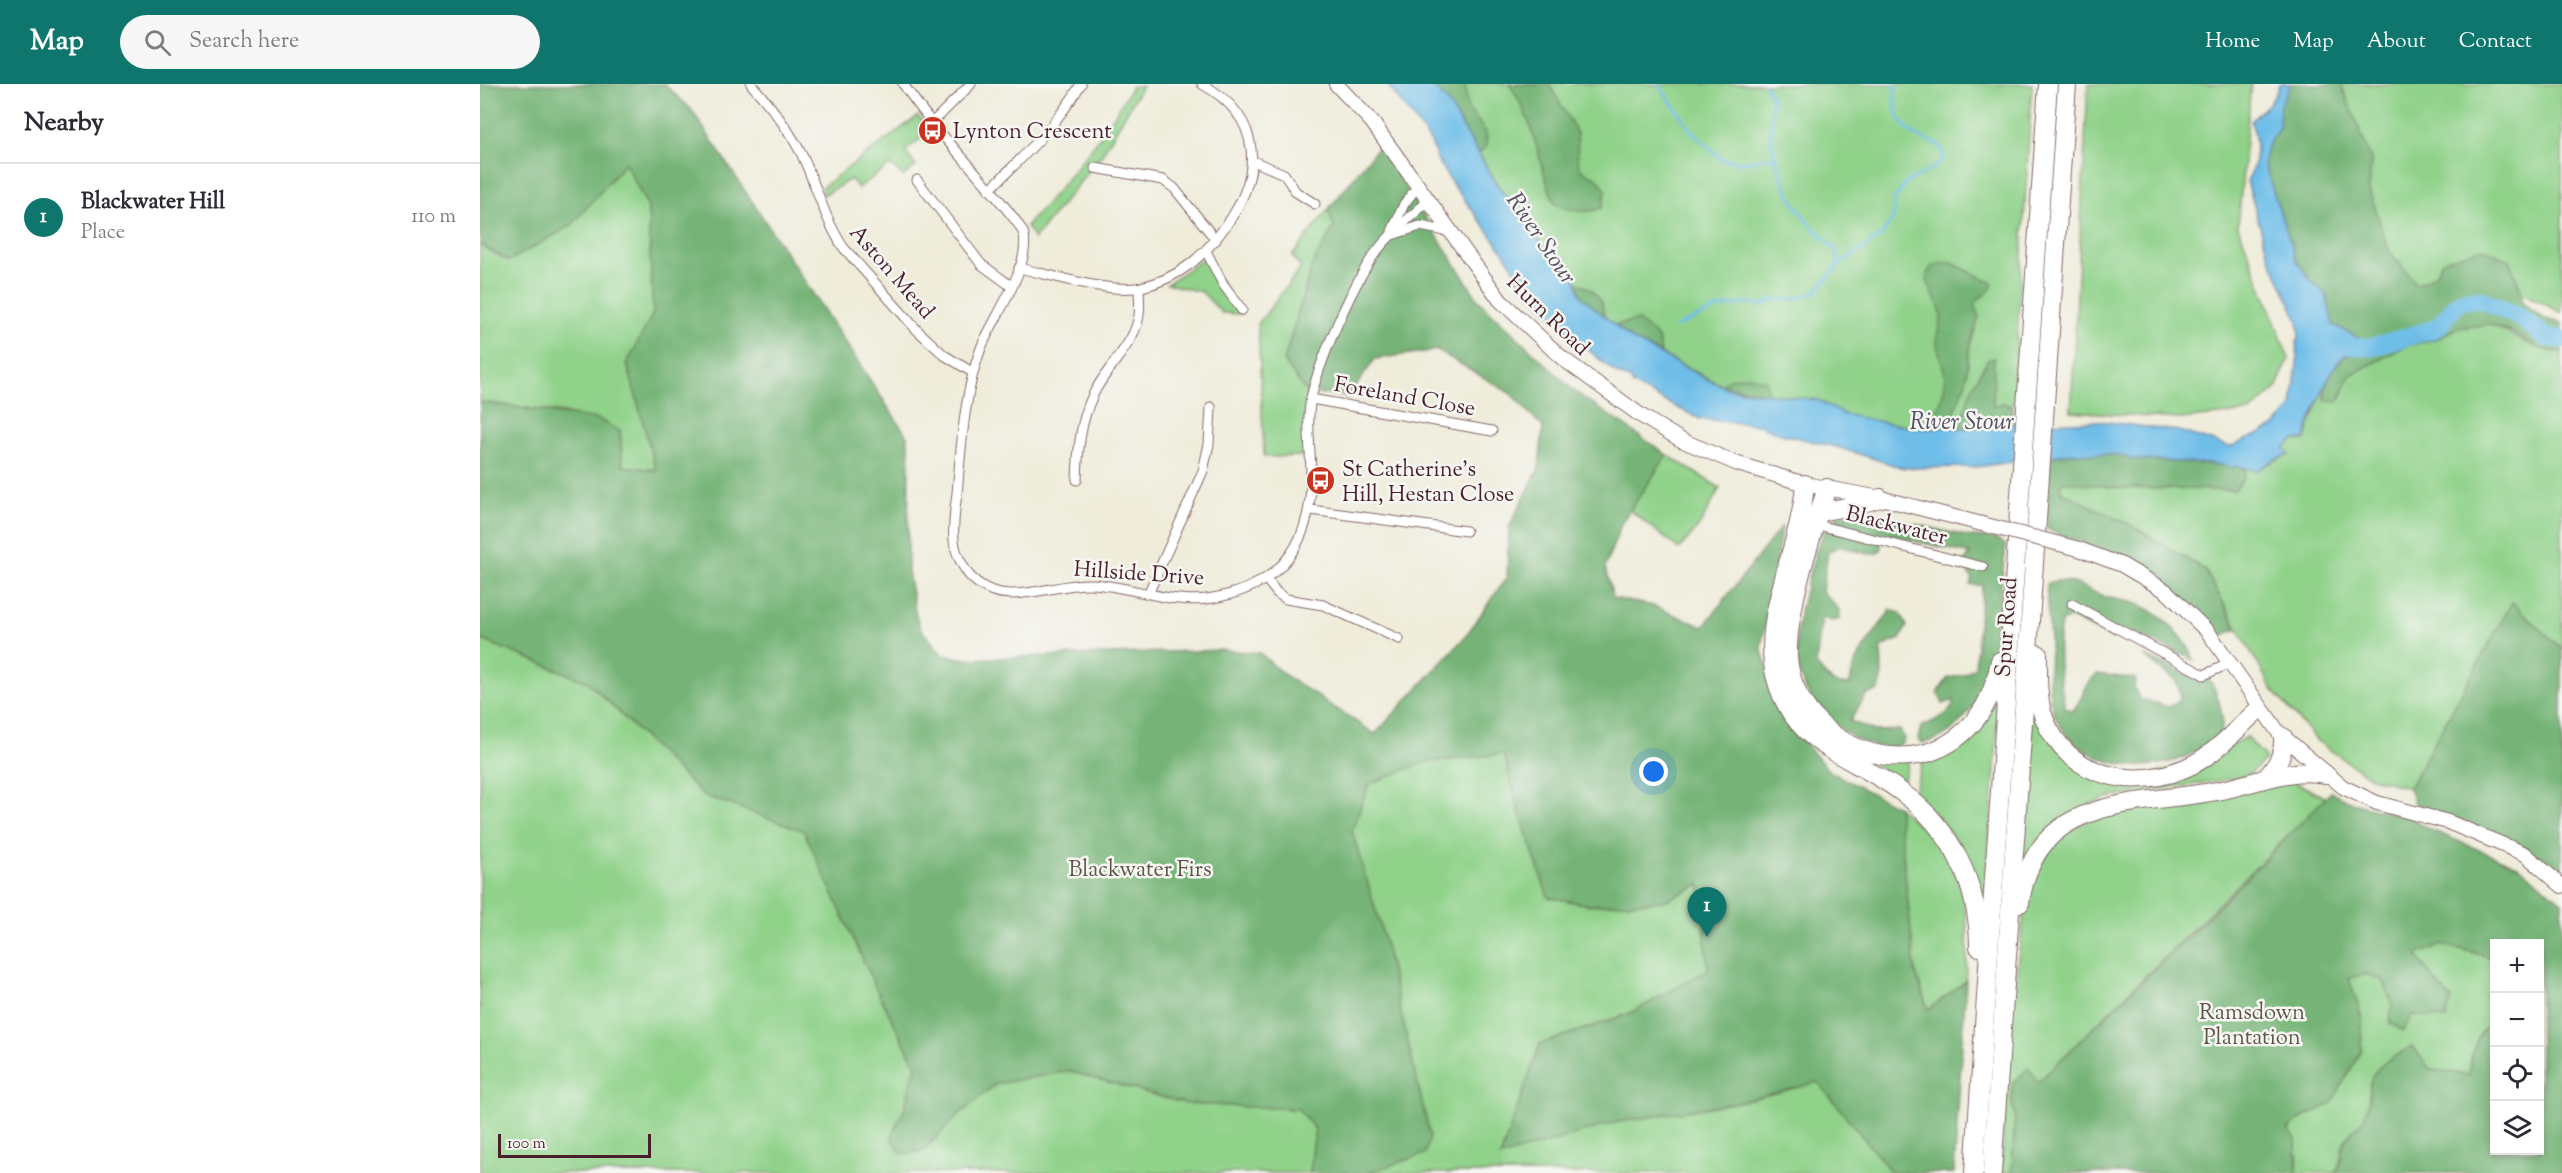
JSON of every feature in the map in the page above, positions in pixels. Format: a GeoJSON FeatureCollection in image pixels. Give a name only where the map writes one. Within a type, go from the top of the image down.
{"type":"FeatureCollection","features":[{"type":"Feature","properties":{"kind":"highway","name":"Spur Road"},"geometry":{"type":"LineString","coordinates":[[1992,1173],[2031,587],[2025,399],[2048,84]]}},
{"type":"Feature","properties":{"kind":"highway","name":"Spur Road"},"geometry":{"type":"LineString","coordinates":[[1974,1173],[2014,598],[2044,398],[2067,84]]}},
{"type":"Feature","properties":{"kind":"highway"},"geometry":{"type":"LineString","coordinates":[[1805,484],[1812,519],[1792,613],[1789,664],[1795,688],[1816,722],[1855,747],[1877,755],[1903,756],[1942,746],[1965,731],[1982,711],[1993,688],[2014,598]]}},
{"type":"Feature","properties":{"kind":"highway"},"geometry":{"type":"LineString","coordinates":[[1827,488],[1812,519],[1774,626],[1772,659],[1780,689],[1794,718],[1815,741],[1904,794],[1928,815],[1951,844],[1966,874],[1977,912],[1985,1006]]}},
{"type":"Feature","properties":{"kind":"highway"},"geometry":{"type":"LineString","coordinates":[[1812,519],[1880,498]]}},
{"type":"Feature","properties":{"kind":"highway"},"geometry":{"type":"LineString","coordinates":[[2031,587],[2043,716],[2065,751],[2086,767],[2106,776],[2134,780],[2167,775],[2202,759],[2259,709]]}},
{"type":"Feature","properties":{"kind":"highway"},"geometry":{"type":"LineString","coordinates":[[2264,778],[2274,770],[2280,758],[2283,737]]}},
{"type":"Feature","properties":{"kind":"highway"},"geometry":{"type":"LineString","coordinates":[[2005,993],[2024,883],[2044,843],[2063,825],[2100,808],[2221,790],[2264,778],[2308,771],[2325,774]]}},
{"type":"Feature","properties":{"kind":"main road","name":"Hurn Road"},"geometry":{"type":"LineString","coordinates":[[1336,84],[1372,122],[1500,300],[1562,358],[1601,388],[1681,440],[1738,464],[1805,484],[1880,498],[2079,549],[2138,573],[2166,591],[2208,632],[2259,709],[2283,737],[2325,774],[2343,787],[2378,803],[2448,822],[2525,854],[2562,886]]}},
{"type":"Feature","properties":{"kind":"street","name":"Aston Mead"},"geometry":{"type":"LineString","coordinates":[[751,84],[786,128],[801,153],[835,234],[843,247],[916,329],[944,355],[972,372]]}},
{"type":"Feature","properties":{"kind":"street","name":"Hillside Drive"},"geometry":{"type":"LineString","coordinates":[[903,84],[932,123],[1012,214],[1024,231],[1024,251],[1019,268],[972,372],[964,418],[954,542],[967,572],[986,588],[1008,594],[1032,594],[1052,588],[1088,584],[1188,600],[1248,590],[1266,579],[1288,558],[1301,539],[1311,510],[1311,399],[1334,332],[1366,265],[1390,236],[1428,201]]}},
{"type":"Feature","properties":{"kind":"street"},"geometry":{"type":"LineString","coordinates":[[932,123],[971,84]]}},
{"type":"Feature","properties":{"kind":"street"},"geometry":{"type":"LineString","coordinates":[[989,190],[1025,155],[1060,114],[1081,84]]}},
{"type":"Feature","properties":{"kind":"street"},"geometry":{"type":"LineString","coordinates":[[1019,268],[1117,288],[1139,288],[1173,276],[1206,251],[1242,203],[1253,161],[1250,141],[1238,116],[1216,93],[1202,84]]}},
{"type":"Feature","properties":{"kind":"street"},"geometry":{"type":"LineString","coordinates":[[1253,161],[1284,174],[1296,192],[1315,204]]}},
{"type":"Feature","properties":{"kind":"street"},"geometry":{"type":"LineString","coordinates":[[1095,168],[1163,180],[1174,188],[1216,240]]}},
{"type":"Feature","properties":{"kind":"street"},"geometry":{"type":"LineString","coordinates":[[917,180],[981,264],[1011,286]]}},
{"type":"Feature","properties":{"kind":"street","name":"Hillside Drive"},"geometry":{"type":"LineString","coordinates":[[1390,236],[1404,204],[1418,186]]}},
{"type":"Feature","properties":{"kind":"street"},"geometry":{"type":"LineString","coordinates":[[1390,236],[1420,226],[1451,232]]}},
{"type":"Feature","properties":{"kind":"street"},"geometry":{"type":"LineString","coordinates":[[1206,251],[1223,284],[1242,310]]}},
{"type":"Feature","properties":{"kind":"street"},"geometry":{"type":"LineString","coordinates":[[1077,480],[1078,440],[1085,415],[1093,394],[1136,328],[1140,313],[1139,288]]}},
{"type":"Feature","properties":{"kind":"street","name":"Foreland Close"},"geometry":{"type":"LineString","coordinates":[[1311,399],[1377,408],[1492,431]]}},
{"type":"Feature","properties":{"kind":"street"},"geometry":{"type":"LineString","coordinates":[[1149,592],[1203,471],[1209,444],[1211,407]]}},
{"type":"Feature","properties":{"kind":"street"},"geometry":{"type":"LineString","coordinates":[[1311,510],[1466,531]]}},
{"type":"Feature","properties":{"kind":"street","name":"Blackwater"},"geometry":{"type":"LineString","coordinates":[[1812,519],[1983,567]]}},
{"type":"Feature","properties":{"kind":"street"},"geometry":{"type":"LineString","coordinates":[[1266,579],[1277,593],[1286,599],[1323,605],[1399,639]]}},
{"type":"Feature","properties":{"kind":"street"},"geometry":{"type":"LineString","coordinates":[[2072,604],[2204,675],[2228,664]]}},
{"type":"Feature","properties":{"kind":"green space","name":"Blackwater Firs"},"geometry":{"type":"Polygon","coordinates":[[[480,84],[664,84],[691,109],[907,436],[909,449],[908,572],[920,628],[943,655],[966,659],[1222,650],[1260,653],[1283,674],[1375,734],[1465,637],[1507,577],[1509,527],[1539,468],[1543,427],[1510,393],[1437,350],[1375,359],[1349,396],[1307,393],[1284,361],[1312,265],[1334,227],[1328,210],[1379,146],[1479,301],[1574,391],[1667,455],[1622,522],[1605,567],[1613,598],[1654,606],[1703,627],[1782,526],[1761,648],[1784,719],[1829,771],[1898,807],[1915,970],[1928,1010],[1966,981],[1954,1173],[1892,1173],[1818,1082],[1739,1102],[1613,1123],[1500,1157],[1540,1044],[1631,1013],[1708,970],[1700,884],[1664,901],[1590,905],[1548,897],[1515,799],[1504,754],[1425,762],[1369,784],[1352,831],[1381,928],[1430,1136],[1425,1154],[1367,1173],[1310,1173],[1315,1129],[1298,1109],[1188,1104],[1068,1071],[996,1084],[958,1115],[923,1151],[902,1154],[891,1139],[904,1110],[916,1066],[876,988],[804,831],[703,795],[588,682],[480,639],[480,402],[598,419],[620,431],[623,466],[656,470],[627,363],[653,313],[648,207],[625,163],[572,225],[509,261],[480,245],[480,84]]]}},
{"type":"Feature","properties":{"kind":"green space"},"geometry":{"type":"Polygon","coordinates":[[[1431,84],[2032,84],[2012,424],[1926,429],[1843,414],[1818,400],[1729,389],[1631,339],[1581,296],[1575,278],[1563,261],[1546,249],[1499,187],[1448,101],[1431,84]]]}},
{"type":"Feature","properties":{"kind":"green space"},"geometry":{"type":"Polygon","coordinates":[[[1431,84],[1465,84],[1467,107],[1486,132],[1487,146],[1479,153],[1447,101],[1431,84]]]}},
{"type":"Feature","properties":{"kind":"green space"},"geometry":{"type":"Polygon","coordinates":[[[1509,84],[1549,84],[1576,131],[1581,170],[1597,178],[1606,190],[1602,208],[1578,211],[1555,204],[1531,128],[1509,84]]]}},
{"type":"Feature","properties":{"kind":"green space"},"geometry":{"type":"Polygon","coordinates":[[[2088,84],[2251,84],[2238,226],[2289,359],[2275,390],[2250,412],[2180,419],[2071,411],[2088,84]]]}},
{"type":"Feature","properties":{"kind":"green space"},"geometry":{"type":"Polygon","coordinates":[[[2290,84],[2341,84],[2371,159],[2369,190],[2389,251],[2417,285],[2435,275],[2442,261],[2482,248],[2509,260],[2522,293],[2522,303],[2545,319],[2562,323],[2562,352],[2540,349],[2511,332],[2489,324],[2457,328],[2439,338],[2405,346],[2349,376],[2339,401],[2326,401],[2327,382],[2346,355],[2375,353],[2361,339],[2333,325],[2326,294],[2311,281],[2296,260],[2264,164],[2267,146],[2279,127],[2280,105],[2290,84]]]}},
{"type":"Feature","properties":{"kind":"green space"},"geometry":{"type":"Polygon","coordinates":[[[2341,84],[2562,84],[2562,313],[2522,293],[2509,260],[2435,275],[2417,285],[2389,251],[2369,190],[2371,159],[2341,84]]]}},
{"type":"Feature","properties":{"kind":"green space"},"geometry":{"type":"Polygon","coordinates":[[[1132,86],[1142,86],[1101,156],[1034,239],[1026,226],[1084,159],[1132,86]]]}},
{"type":"Feature","properties":{"kind":"green space"},"geometry":{"type":"Polygon","coordinates":[[[918,116],[931,131],[905,151],[916,166],[903,176],[890,165],[858,188],[851,179],[824,195],[821,188],[918,116]]]}},
{"type":"Feature","properties":{"kind":"green space"},"geometry":{"type":"Polygon","coordinates":[[[625,163],[648,207],[653,314],[627,363],[656,470],[623,466],[620,431],[565,413],[480,402],[480,245],[509,261],[572,225],[625,163]]]}},
{"type":"Feature","properties":{"kind":"green space"},"geometry":{"type":"Polygon","coordinates":[[[1328,210],[1334,227],[1312,265],[1284,361],[1307,393],[1306,456],[1264,457],[1258,324],[1301,268],[1292,256],[1328,210]]]}},
{"type":"Feature","properties":{"kind":"green space"},"geometry":{"type":"Polygon","coordinates":[[[1205,257],[1241,314],[1222,313],[1202,292],[1167,284],[1205,257]]]}},
{"type":"Feature","properties":{"kind":"green space"},"geometry":{"type":"Polygon","coordinates":[[[1950,262],[1992,283],[1992,288],[1975,303],[1979,317],[1970,345],[1966,381],[1954,412],[1958,416],[1964,414],[1977,379],[1988,360],[1994,358],[1993,406],[2003,403],[2013,407],[2012,424],[1926,429],[1939,405],[1945,378],[1937,341],[1941,321],[1940,308],[1927,277],[1929,270],[1936,265],[1950,262]]]}},
{"type":"Feature","properties":{"kind":"green space"},"geometry":{"type":"Polygon","coordinates":[[[1577,283],[1588,287],[1596,295],[1602,304],[1604,316],[1581,296],[1577,283]]]}},
{"type":"Feature","properties":{"kind":"green space"},"geometry":{"type":"Polygon","coordinates":[[[1637,320],[1658,338],[1661,354],[1631,339],[1616,325],[1637,320]]]}},
{"type":"Feature","properties":{"kind":"green space"},"geometry":{"type":"Polygon","coordinates":[[[2489,324],[2534,346],[2562,352],[2562,649],[2512,603],[2409,788],[2368,776],[2317,741],[2272,689],[2205,570],[2134,527],[2060,491],[2061,481],[2119,488],[2235,490],[2244,478],[2245,469],[2263,467],[2289,455],[2284,448],[2293,440],[2305,440],[2323,389],[2326,401],[2342,396],[2349,376],[2405,346],[2439,338],[2457,328],[2489,324]]]}},
{"type":"Feature","properties":{"kind":"green space"},"geometry":{"type":"Polygon","coordinates":[[[1749,376],[1766,381],[1768,394],[1721,385],[1731,378],[1749,376]]]}},
{"type":"Feature","properties":{"kind":"green space"},"geometry":{"type":"Polygon","coordinates":[[[2075,453],[2123,455],[2130,459],[2237,466],[2245,469],[2244,478],[2235,490],[2119,488],[2062,481],[2060,491],[2134,527],[2205,570],[2237,629],[2218,637],[2177,595],[2143,569],[2120,556],[2047,529],[2050,457],[2075,453]]]}},
{"type":"Feature","properties":{"kind":"green space"},"geometry":{"type":"Polygon","coordinates":[[[1667,455],[1720,488],[1699,526],[1679,549],[1630,510],[1667,455]]]}},
{"type":"Feature","properties":{"kind":"green space"},"geometry":{"type":"Polygon","coordinates":[[[1870,514],[1966,536],[1992,538],[2006,546],[1990,672],[1986,683],[1966,716],[1946,734],[1935,740],[1923,743],[1918,739],[1921,727],[1942,717],[1953,705],[1954,700],[1943,704],[1938,692],[1948,678],[1963,675],[1975,667],[1982,585],[1970,585],[1972,578],[1962,565],[1970,554],[1878,532],[1882,548],[1878,553],[1868,554],[1839,546],[1828,552],[1822,591],[1840,611],[1840,619],[1831,621],[1822,617],[1816,664],[1834,682],[1850,684],[1855,664],[1872,636],[1891,610],[1900,613],[1907,626],[1900,639],[1881,647],[1882,675],[1879,690],[1866,695],[1850,721],[1875,731],[1900,730],[1904,737],[1903,743],[1881,747],[1847,734],[1815,703],[1799,671],[1796,654],[1799,618],[1819,544],[1827,529],[1839,515],[1870,514]]]}},
{"type":"Feature","properties":{"kind":"green space"},"geometry":{"type":"Polygon","coordinates":[[[2055,581],[2076,584],[2103,596],[2135,603],[2153,612],[2178,634],[2194,660],[2127,630],[2107,635],[2070,618],[2061,622],[2058,654],[2065,707],[2072,711],[2089,682],[2097,674],[2136,679],[2134,688],[2140,699],[2170,707],[2180,699],[2177,684],[2145,656],[2190,676],[2210,681],[2222,716],[2219,737],[2183,758],[2145,766],[2107,761],[2089,753],[2074,742],[2056,718],[2050,697],[2047,584],[2055,581]]]}},
{"type":"Feature","properties":{"kind":"green space"},"geometry":{"type":"Polygon","coordinates":[[[2512,602],[2562,649],[2562,875],[2518,843],[2414,803],[2409,788],[2512,602]]]}},
{"type":"Feature","properties":{"kind":"green space"},"geometry":{"type":"Polygon","coordinates":[[[480,639],[588,682],[703,795],[804,830],[876,988],[916,1066],[904,1110],[891,1139],[958,1115],[996,1084],[1068,1071],[1188,1104],[1298,1109],[1315,1129],[1310,1173],[480,1173],[480,639]]]}},
{"type":"Feature","properties":{"kind":"green space"},"geometry":{"type":"Polygon","coordinates":[[[2000,700],[1985,901],[1980,901],[1977,884],[1965,855],[1947,828],[1914,792],[1923,761],[2000,700]]]}},
{"type":"Feature","properties":{"kind":"green space"},"geometry":{"type":"Polygon","coordinates":[[[2031,707],[2044,730],[2127,783],[2225,749],[2247,737],[2266,759],[2251,773],[2236,778],[2112,797],[2091,803],[2020,867],[2031,707]]]}},
{"type":"Feature","properties":{"kind":"green space"},"geometry":{"type":"Polygon","coordinates":[[[1841,744],[1909,761],[1904,779],[1898,780],[1841,744]]]}},
{"type":"Feature","properties":{"kind":"green space"},"geometry":{"type":"Polygon","coordinates":[[[1504,754],[1515,799],[1548,897],[1590,905],[1664,901],[1701,884],[1708,970],[1631,1013],[1540,1044],[1613,1123],[1739,1102],[1818,1082],[1892,1173],[1367,1173],[1430,1136],[1381,928],[1352,831],[1368,784],[1425,762],[1504,754]]]}},
{"type":"Feature","properties":{"kind":"green space"},"geometry":{"type":"Polygon","coordinates":[[[2291,780],[2326,798],[2037,1083],[2029,1068],[2012,1105],[2015,1113],[2012,1173],[2001,1173],[2012,1002],[2026,900],[2030,883],[2055,838],[2101,813],[2291,780]]]}},
{"type":"Feature","properties":{"kind":"green space","name":"Ramsdown Plantation"},"geometry":{"type":"Polygon","coordinates":[[[2331,792],[2356,804],[2410,818],[2429,829],[2520,867],[2562,902],[2562,1173],[2335,1173],[2340,1164],[2346,1139],[2366,1114],[2371,1079],[2380,1067],[2412,1046],[2431,1070],[2469,1075],[2476,1044],[2490,1023],[2490,1155],[2544,1155],[2544,939],[2490,939],[2490,957],[2442,944],[2417,955],[2433,979],[2451,999],[2446,1019],[2412,1015],[2403,1031],[2390,1023],[2392,1005],[2384,981],[2368,974],[2349,978],[2362,1018],[2361,1051],[2331,1104],[2300,1119],[2288,1129],[2296,1139],[2297,1173],[2012,1173],[2015,1113],[2012,1105],[2012,1083],[2029,1068],[2038,1082],[2213,912],[2331,792]]]}},
{"type":"Feature","properties":{"kind":"green space"},"geometry":{"type":"Polygon","coordinates":[[[1898,807],[1928,834],[1953,866],[1966,914],[1966,981],[1928,1010],[1915,970],[1898,807]]]}},
{"type":"Feature","properties":{"kind":"green space"},"geometry":{"type":"Polygon","coordinates":[[[2441,944],[2490,957],[2490,1023],[2476,1044],[2469,1075],[2430,1070],[2370,1083],[2367,1112],[2343,1146],[2340,1163],[2335,1173],[2297,1173],[2298,1155],[2288,1130],[2300,1119],[2331,1104],[2361,1051],[2362,1018],[2348,978],[2368,974],[2384,981],[2392,1005],[2390,1023],[2412,1014],[2446,1019],[2451,999],[2433,979],[2417,955],[2441,944]]]}},
{"type":"Feature","properties":{"kind":"water"},"geometry":{"type":"Polygon","coordinates":[[[1387,84],[1431,84],[1447,101],[1499,188],[1546,249],[1563,261],[1575,278],[1581,296],[1631,339],[1729,389],[1818,400],[1843,414],[1926,429],[1950,426],[1963,429],[2012,424],[2099,421],[2179,431],[2230,447],[2274,427],[2292,407],[2298,355],[2296,344],[2299,338],[2298,321],[2268,254],[2247,181],[2256,152],[2254,129],[2251,122],[2271,101],[2279,84],[2291,84],[2280,105],[2279,127],[2267,146],[2264,164],[2296,260],[2311,281],[2326,294],[2333,325],[2361,339],[2375,341],[2375,353],[2349,354],[2340,360],[2321,394],[2305,440],[2293,440],[2284,448],[2290,455],[2277,458],[2257,471],[2237,466],[2230,468],[2225,465],[2130,459],[2123,455],[2075,453],[1976,467],[1903,468],[1837,447],[1781,434],[1759,425],[1700,419],[1633,385],[1631,380],[1617,374],[1573,337],[1521,285],[1512,265],[1451,182],[1437,159],[1431,142],[1387,84]]]}},
{"type":"Feature","properties":{"kind":"waterway"},"geometry":{"type":"LineString","coordinates":[[1658,84],[1691,130],[1721,159],[1741,162],[1775,157]]}},
{"type":"Feature","properties":{"kind":"waterway"},"geometry":{"type":"LineString","coordinates":[[1675,327],[1718,308],[1746,303],[1763,305],[1771,300],[1795,299],[1814,293],[1839,265],[1881,236],[1893,219],[1895,198],[1907,182],[1936,167],[1944,157],[1941,147],[1912,133],[1901,122],[1896,108],[1896,84]]}},
{"type":"Feature","properties":{"kind":"waterway"},"geometry":{"type":"LineString","coordinates":[[1765,85],[1772,97],[1771,141],[1780,173],[1792,200],[1806,220],[1835,249],[1838,259],[1836,267]]}},
{"type":"Feature","properties":{"kind":"waterway"},"geometry":{"type":"LineString","coordinates":[[2351,346],[2372,347],[2437,328],[2454,307],[2464,300],[2480,299],[2521,318],[2547,338],[2562,339]]}},
{"type":"Feature","properties":{"kind":"place","name":"Lynton Crescent"},"geometry":{"type":"Point","coordinates":[932,130]}},
{"type":"Feature","properties":{"kind":"place","name":"St Catherine's Hill, Hestan Close"},"geometry":{"type":"Point","coordinates":[1321,481]}},
{"type":"Feature","properties":{"kind":"place","name":"Blackwater Hill"},"geometry":{"type":"Point","coordinates":[1707,937]}},
{"type":"Feature","properties":{"kind":"water label","name":"River Stour"},"geometry":{"type":"Point","coordinates":[1542,238]}},
{"type":"Feature","properties":{"kind":"water label","name":"River Stour"},"geometry":{"type":"Point","coordinates":[1962,421]}}]}
